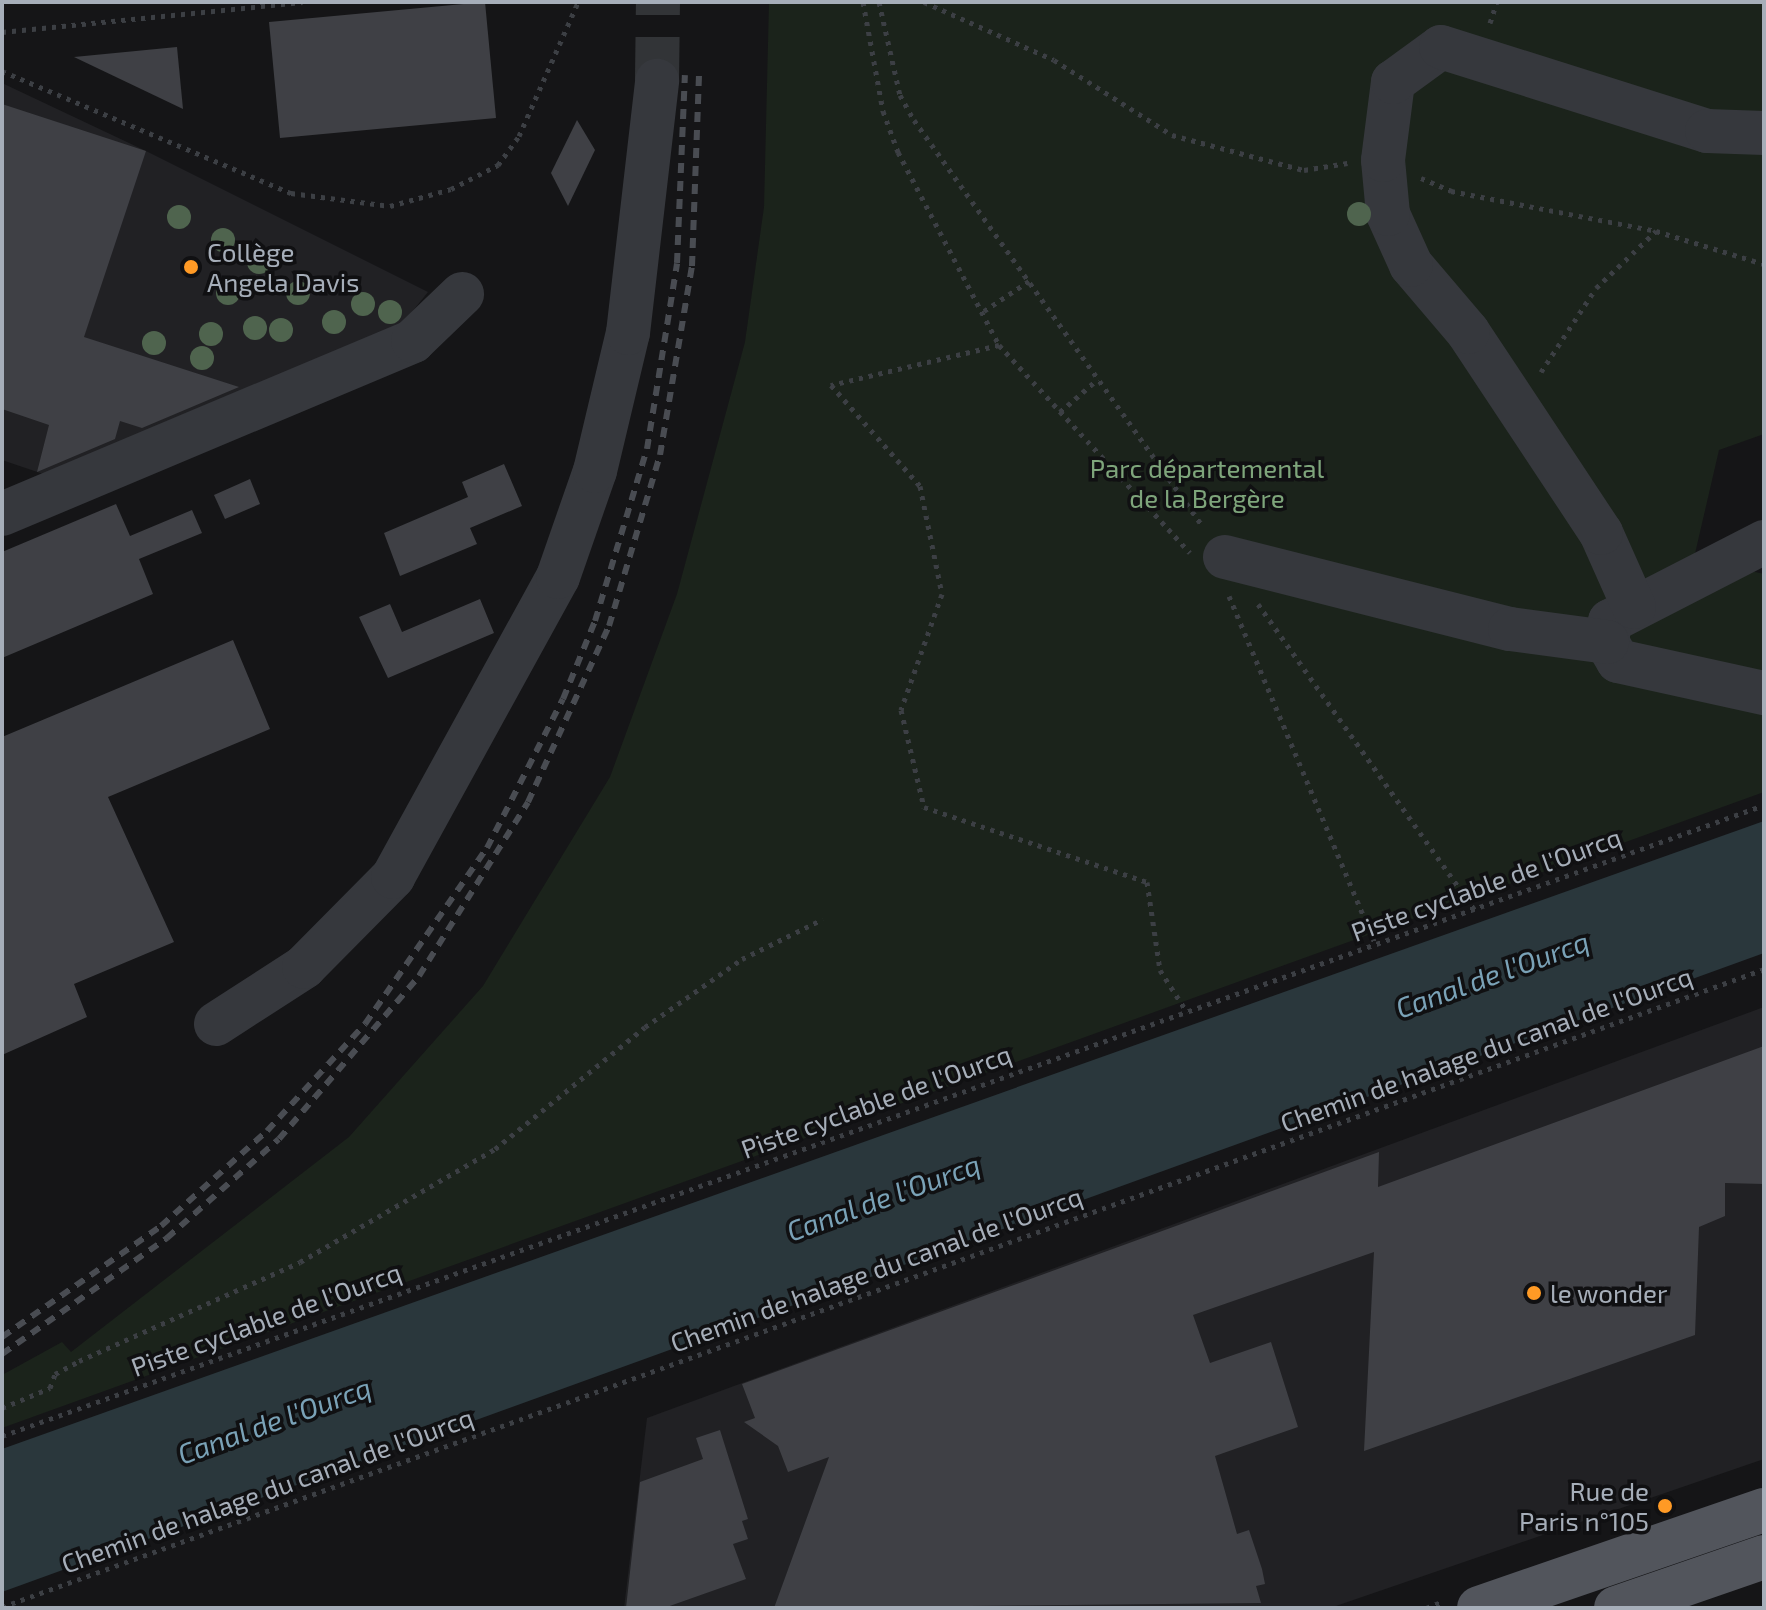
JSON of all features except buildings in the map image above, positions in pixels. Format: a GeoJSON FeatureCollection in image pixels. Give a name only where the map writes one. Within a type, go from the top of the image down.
{"type":"FeatureCollection","features":[{"type":"Feature","properties":{"kind":"main road"},"geometry":{"type":"LineString","coordinates":[[1479,1608],[1764,1510]]}},
{"type":"Feature","properties":{"kind":"main road"},"geometry":{"type":"LineString","coordinates":[[1616,1608],[1764,1557]]}},
{"type":"Feature","properties":{"kind":"street"},"geometry":{"type":"LineString","coordinates":[[1634,607],[1601,533],[1516,410],[1468,332],[1411,265],[1388,214],[1383,160],[1393,82],[1441,47],[1707,131],[1764,133]]}},
{"type":"Feature","properties":{"kind":"street"},"geometry":{"type":"LineString","coordinates":[[216,1024],[304,967],[393,877],[558,577],[595,471],[628,333],[657,81]]}},
{"type":"Feature","properties":{"kind":"street"},"geometry":{"type":"LineString","coordinates":[[2,514],[413,341],[462,294]]}},
{"type":"Feature","properties":{"kind":"street"},"geometry":{"type":"LineString","coordinates":[[1726,562],[1610,621],[1607,642],[1618,661],[1764,693]]}},
{"type":"Feature","properties":{"kind":"street"},"geometry":{"type":"LineString","coordinates":[[1214,568],[1510,629],[1607,642]]}},
{"type":"Feature","properties":{"kind":"path"},"geometry":{"type":"LineString","coordinates":[[2,32],[303,2]]}},
{"type":"Feature","properties":{"kind":"path"},"geometry":{"type":"LineString","coordinates":[[2,71],[291,193],[390,206],[451,189],[498,165],[519,136],[578,2]]}},
{"type":"Feature","properties":{"kind":"path"},"geometry":{"type":"LineString","coordinates":[[863,2],[883,111],[898,152],[984,311],[999,345],[1060,412],[1214,568],[1376,945]]}},
{"type":"Feature","properties":{"kind":"path"},"geometry":{"type":"LineString","coordinates":[[879,2],[900,95],[1029,281],[984,311]]}},
{"type":"Feature","properties":{"kind":"path"},"geometry":{"type":"LineString","coordinates":[[924,2],[947,9],[1054,60],[1172,135],[1304,170],[1383,160],[1451,191],[1656,231],[1764,264]]}},
{"type":"Feature","properties":{"kind":"path"},"geometry":{"type":"LineString","coordinates":[[947,9],[950,2]]}},
{"type":"Feature","properties":{"kind":"path"},"geometry":{"type":"LineString","coordinates":[[1516,410],[1596,288],[1656,231]]}},
{"type":"Feature","properties":{"kind":"path"},"geometry":{"type":"LineString","coordinates":[[999,345],[831,385],[920,486],[942,594],[901,710],[924,807],[1147,882],[1160,970],[1187,1012]]}},
{"type":"Feature","properties":{"kind":"path"},"geometry":{"type":"LineString","coordinates":[[1060,412],[1098,379]]}},
{"type":"Feature","properties":{"kind":"path","name":"Piste cyclable de l'Ourcq"},"geometry":{"type":"LineString","coordinates":[[2,1436],[1764,805]]}},
{"type":"Feature","properties":{"kind":"path"},"geometry":{"type":"LineString","coordinates":[[2,1408],[50,1388],[55,1374],[79,1361],[300,1262],[495,1149],[681,1002],[742,959],[823,919]]}},
{"type":"Feature","properties":{"kind":"path","name":"Chemin de halage du canal de l'Ourcq"},"geometry":{"type":"LineString","coordinates":[[2,1607],[1764,969]]}},
{"type":"Feature","properties":{"kind":"shaded area","name":"Collège Angela Davis"},"geometry":{"type":"Polygon","coordinates":[[[2,83],[428,292],[395,333],[52,477],[2,460],[2,83]]]}},
{"type":"Feature","properties":{"kind":"shaded area"},"geometry":{"type":"Polygon","coordinates":[[[1764,1007],[1764,1459],[1330,1608],[624,1608],[647,1418],[1764,1007]]]}},
{"type":"Feature","properties":{"kind":"green space","name":"Parc départemental de la Bergère"},"geometry":{"type":"Polygon","coordinates":[[[769,2],[1764,2],[1764,434],[1719,450],[1694,558],[1764,574],[1764,792],[2,1428],[2,1375],[62,1342],[71,1352],[349,1137],[483,986],[610,777],[677,594],[745,342],[764,207],[769,2]]]}},
{"type":"Feature","properties":{"kind":"water","name":"Canal de l'Ourcq"},"geometry":{"type":"Polygon","coordinates":[[[1764,821],[1764,953],[2,1592],[2,1449],[1764,821]]]}},
{"type":"Feature","properties":{"kind":"tunnel"},"geometry":{"type":"LineString","coordinates":[[657,81],[658,2]]}},
{"type":"Feature","properties":{"kind":"railway"},"geometry":{"type":"LineString","coordinates":[[2,1354],[167,1238],[279,1139],[419,976],[528,802],[609,626],[660,455],[692,266],[699,73]]}},
{"type":"Feature","properties":{"kind":"railway"},"geometry":{"type":"LineString","coordinates":[[2,1337],[161,1226],[267,1131],[365,1024],[487,848],[563,699],[595,621],[647,449],[677,263],[685,75]]}},
{"type":"Feature","properties":{"kind":"place","name":"Collège Angela Davis"},"geometry":{"type":"Point","coordinates":[191,267]}},
{"type":"Feature","properties":{"kind":"place","name":"le wonder"},"geometry":{"type":"Point","coordinates":[1534,1293]}},
{"type":"Feature","properties":{"kind":"place","name":"Rue de Paris n°105"},"geometry":{"type":"Point","coordinates":[1665,1506]}}]}
